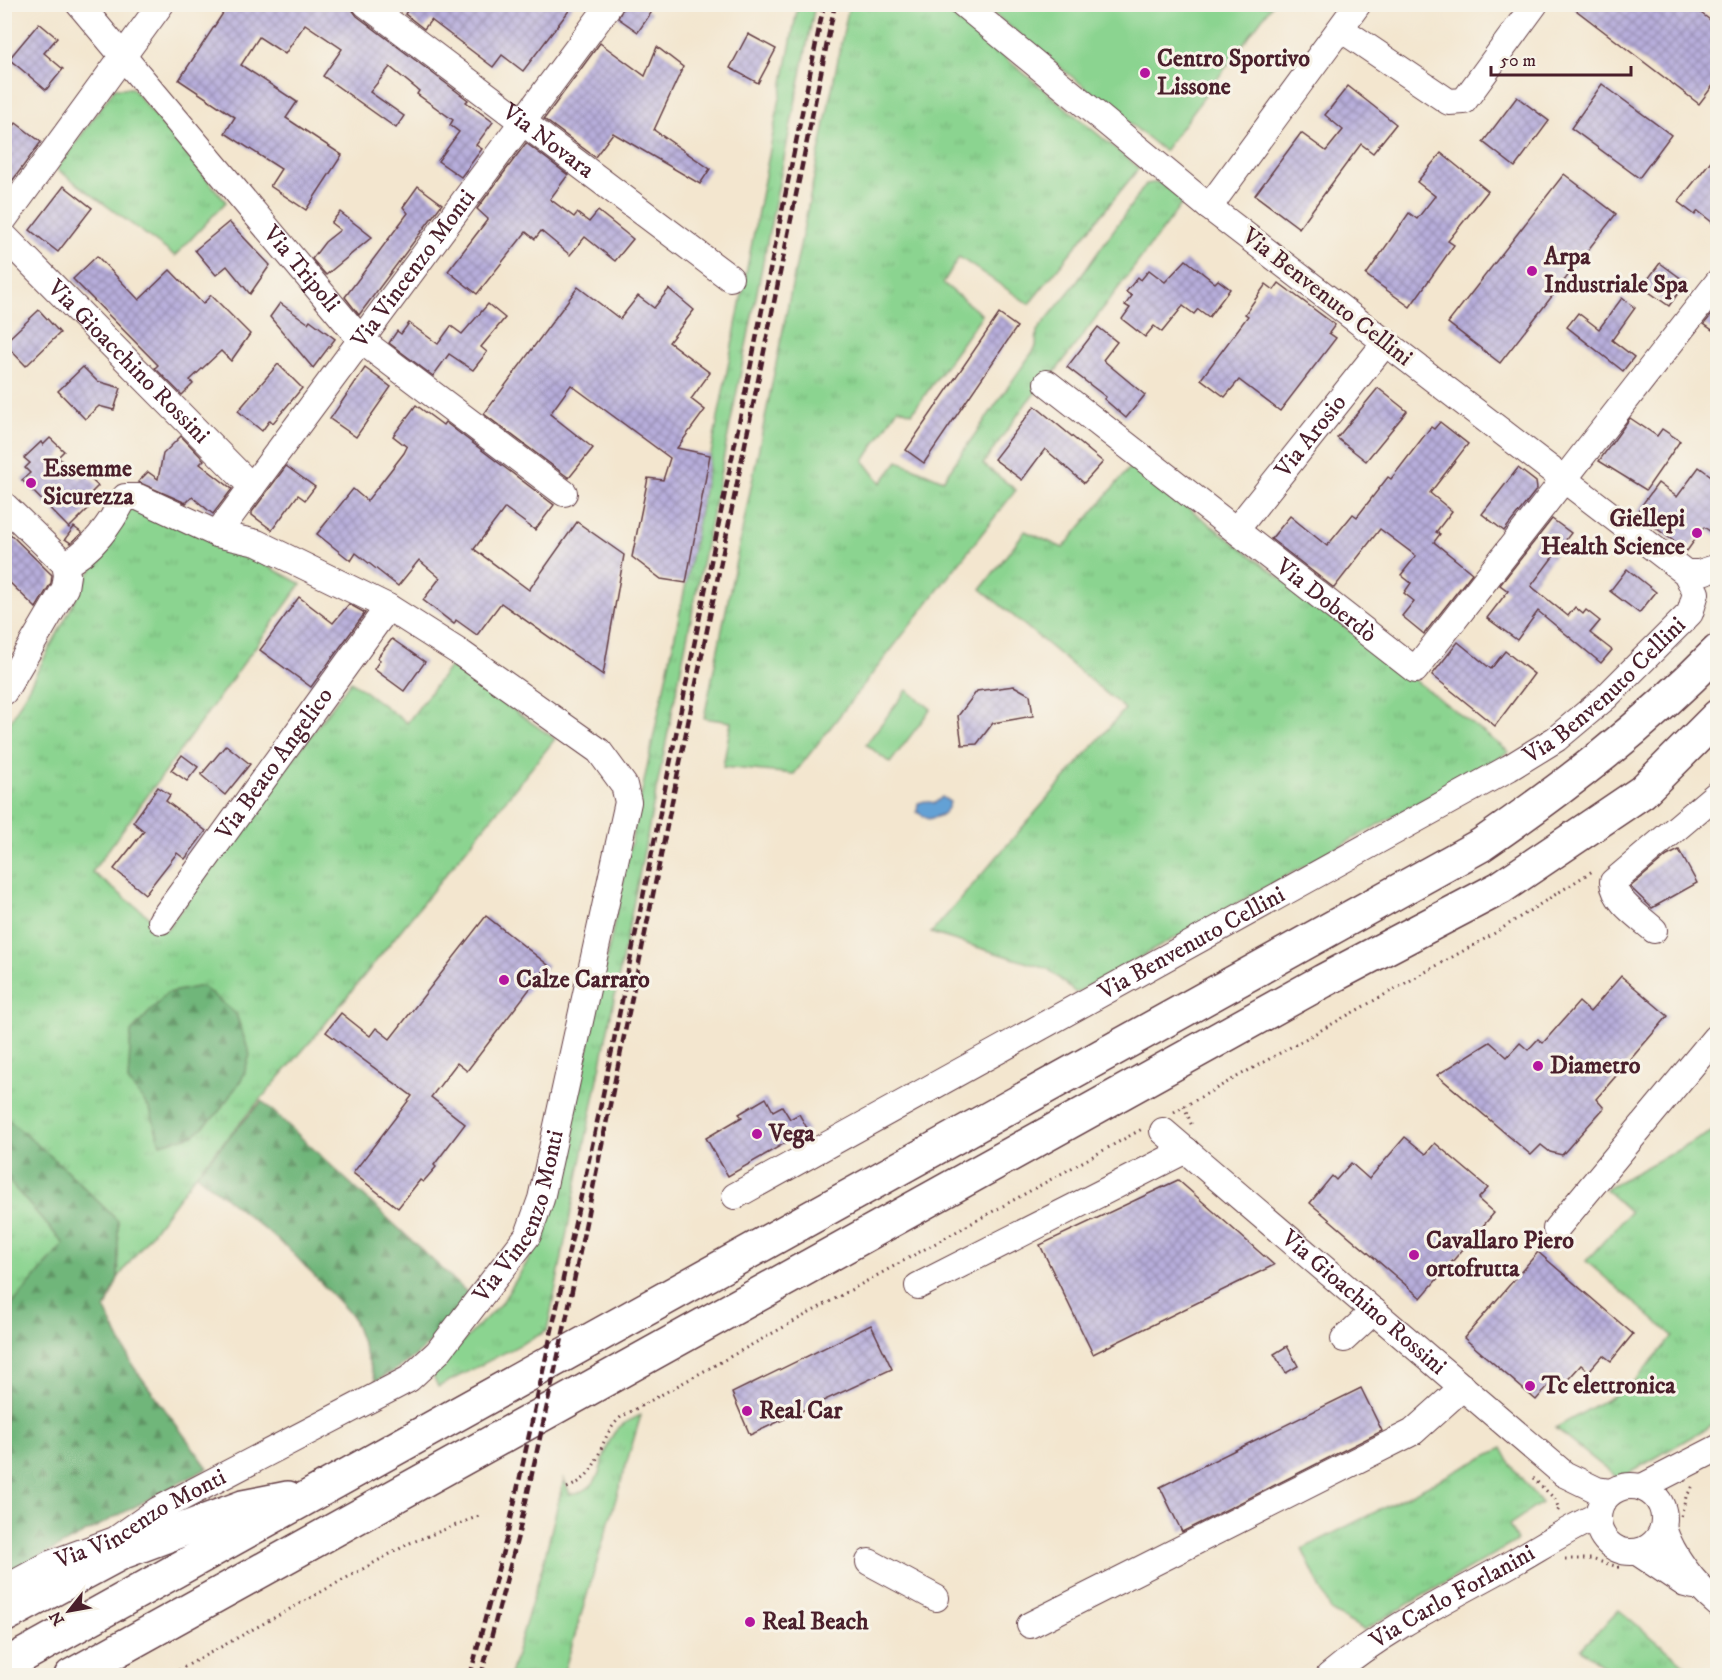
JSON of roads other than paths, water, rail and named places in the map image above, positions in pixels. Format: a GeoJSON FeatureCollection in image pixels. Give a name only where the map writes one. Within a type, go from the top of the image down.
{"type":"FeatureCollection","features":[{"type":"Feature","properties":{"kind":"highway"},"geometry":{"type":"LineString","coordinates":[[4,1666],[1481,845],[1576,779],[1639,726],[1718,651]]}},
{"type":"Feature","properties":{"kind":"highway"},"geometry":{"type":"LineString","coordinates":[[71,1676],[1312,987],[1500,888],[1642,792],[1718,716]]}},
{"type":"Feature","properties":{"kind":"highway"},"geometry":{"type":"LineString","coordinates":[[4,1616],[119,1546],[243,1507],[316,1493]]}},
{"type":"Feature","properties":{"kind":"highway"},"geometry":{"type":"LineString","coordinates":[[106,1676],[174,1619]]}},
{"type":"Feature","properties":{"kind":"street","name":"Via Tripoli"},"geometry":{"type":"LineString","coordinates":[[79,4],[362,341],[564,493]]}},
{"type":"Feature","properties":{"kind":"street"},"geometry":{"type":"LineString","coordinates":[[4,219],[161,4]]}},
{"type":"Feature","properties":{"kind":"street","name":"Via Novara"},"geometry":{"type":"LineString","coordinates":[[366,4],[729,278]]}},
{"type":"Feature","properties":{"kind":"street","name":"Via Vincenzo Monti"},"geometry":{"type":"LineString","coordinates":[[218,534],[610,4]]}},
{"type":"Feature","properties":{"kind":"street","name":"Via Benvenuto Cellini"},"geometry":{"type":"LineString","coordinates":[[735,1196],[1509,768],[1556,739],[1606,698],[1690,613],[1696,592],[1686,573],[1209,207],[963,4]]}},
{"type":"Feature","properties":{"kind":"street"},"geometry":{"type":"LineString","coordinates":[[1209,207],[1358,4]]}},
{"type":"Feature","properties":{"kind":"street"},"geometry":{"type":"LineString","coordinates":[[1341,28],[1449,102],[1458,103],[1464,101],[1535,4]]}},
{"type":"Feature","properties":{"kind":"street","name":"Via Gioacchino Rossini"},"geometry":{"type":"LineString","coordinates":[[4,236],[252,487]]}},
{"type":"Feature","properties":{"kind":"street"},"geometry":{"type":"LineString","coordinates":[[1564,480],[1718,282]]}},
{"type":"Feature","properties":{"kind":"street","name":"Via Arosio"},"geometry":{"type":"LineString","coordinates":[[1236,530],[1386,342]]}},
{"type":"Feature","properties":{"kind":"street","name":"Via Doberdò"},"geometry":{"type":"LineString","coordinates":[[1047,383],[1415,670],[1564,480]]}},
{"type":"Feature","properties":{"kind":"street"},"geometry":{"type":"LineString","coordinates":[[64,564],[80,557],[117,512],[125,497],[138,497],[218,534],[257,543],[388,607]]}},
{"type":"Feature","properties":{"kind":"street"},"geometry":{"type":"LineString","coordinates":[[4,505],[64,564],[67,575],[65,588],[4,692]]}},
{"type":"Feature","properties":{"kind":"street"},"geometry":{"type":"LineString","coordinates":[[1686,573],[1699,573],[1718,567]]}},
{"type":"Feature","properties":{"kind":"street","name":"Via Vincenzo Monti"},"geometry":{"type":"LineString","coordinates":[[4,1589],[50,1564],[119,1546],[158,1510],[409,1379],[438,1352],[528,1235],[541,1199],[628,802],[624,785],[599,751],[462,654],[388,607]]}},
{"type":"Feature","properties":{"kind":"street","name":"Via Beato Angelico"},"geometry":{"type":"LineString","coordinates":[[161,921],[388,607]]}},
{"type":"Feature","properties":{"kind":"street"},"geometry":{"type":"LineString","coordinates":[[1654,930],[1625,905],[1614,889],[1613,882],[1718,793]]}},
{"type":"Feature","properties":{"kind":"street"},"geometry":{"type":"LineString","coordinates":[[1556,1229],[1715,1038],[1718,1040]]}},
{"type":"Feature","properties":{"kind":"street","name":"Via Gioachino Rossini"},"geometry":{"type":"LineString","coordinates":[[1157,1125],[1564,1474],[1597,1490],[1611,1492]]}},
{"type":"Feature","properties":{"kind":"street"},"geometry":{"type":"LineString","coordinates":[[918,1286],[1186,1150]]}},
{"type":"Feature","properties":{"kind":"street"},"geometry":{"type":"LineString","coordinates":[[1344,1339],[1374,1311]]}},
{"type":"Feature","properties":{"kind":"street"},"geometry":{"type":"LineString","coordinates":[[1030,1624],[1413,1432],[1463,1387]]}},
{"type":"Feature","properties":{"kind":"street"},"geometry":{"type":"LineString","coordinates":[[1627,1557],[1653,1544],[1698,1470],[1718,1448]]}},
{"type":"Feature","properties":{"kind":"street"},"geometry":{"type":"LineString","coordinates":[[1641,1487],[1698,1470]]}},
{"type":"Feature","properties":{"kind":"street","name":"Via Gioachino Rossini"},"geometry":{"type":"LineString","coordinates":[[1564,1474],[1584,1506],[1597,1516]]}},
{"type":"Feature","properties":{"kind":"street"},"geometry":{"type":"LineString","coordinates":[[1696,1586],[1685,1584],[1627,1557],[1599,1530],[1597,1516],[1604,1498],[1611,1492],[1631,1485],[1641,1487],[1654,1496],[1669,1519],[1683,1568],[1696,1586],[1718,1604]]}},
{"type":"Feature","properties":{"kind":"street","name":"Via Carlo Forlanini"},"geometry":{"type":"LineString","coordinates":[[1555,1550],[1569,1528],[1597,1516]]}},
{"type":"Feature","properties":{"kind":"street","name":"Via Carlo Forlanini"},"geometry":{"type":"LineString","coordinates":[[1329,1676],[1351,1657],[1380,1640],[1555,1550],[1599,1541],[1627,1557]]}},
{"type":"Feature","properties":{"kind":"street"},"geometry":{"type":"LineString","coordinates":[[869,1562],[936,1598]]}},
{"type":"Feature","properties":{"kind":"water"},"geometry":{"type":"Polygon","coordinates":[[[942,797],[950,802],[942,814],[928,819],[917,812],[918,803],[925,801],[935,803],[942,797]]]}},
{"type":"Feature","properties":{"kind":"railway"},"geometry":{"type":"LineString","coordinates":[[470,1676],[508,1532],[601,1104],[824,4]]}},
{"type":"Feature","properties":{"kind":"railway"},"geometry":{"type":"LineString","coordinates":[[481,1676],[519,1532],[566,1320],[835,4]]}},
{"type":"Feature","properties":{"kind":"place","name":"Centro Sportivo Lissone"},"geometry":{"type":"Point","coordinates":[1145,73]}},
{"type":"Feature","properties":{"kind":"place","name":"Arpa Industriale Spa"},"geometry":{"type":"Point","coordinates":[1532,271]}},
{"type":"Feature","properties":{"kind":"place","name":"Essemme Sicurezza"},"geometry":{"type":"Point","coordinates":[31,483]}},
{"type":"Feature","properties":{"kind":"place","name":"Giellepi Health Science"},"geometry":{"type":"Point","coordinates":[1697,533]}},
{"type":"Feature","properties":{"kind":"place","name":"Calze Carraro"},"geometry":{"type":"Point","coordinates":[504,980]}},
{"type":"Feature","properties":{"kind":"place","name":"Diametro"},"geometry":{"type":"Point","coordinates":[1538,1066]}},
{"type":"Feature","properties":{"kind":"place","name":"Vega"},"geometry":{"type":"Point","coordinates":[757,1134]}},
{"type":"Feature","properties":{"kind":"place","name":"Cavallaro Piero ortofrutta"},"geometry":{"type":"Point","coordinates":[1414,1255]}},
{"type":"Feature","properties":{"kind":"place","name":"Tc elettronica"},"geometry":{"type":"Point","coordinates":[1530,1386]}},
{"type":"Feature","properties":{"kind":"place","name":"Real Car"},"geometry":{"type":"Point","coordinates":[747,1411]}},
{"type":"Feature","properties":{"kind":"place","name":"Real Beach"},"geometry":{"type":"Point","coordinates":[750,1622]}}]}
